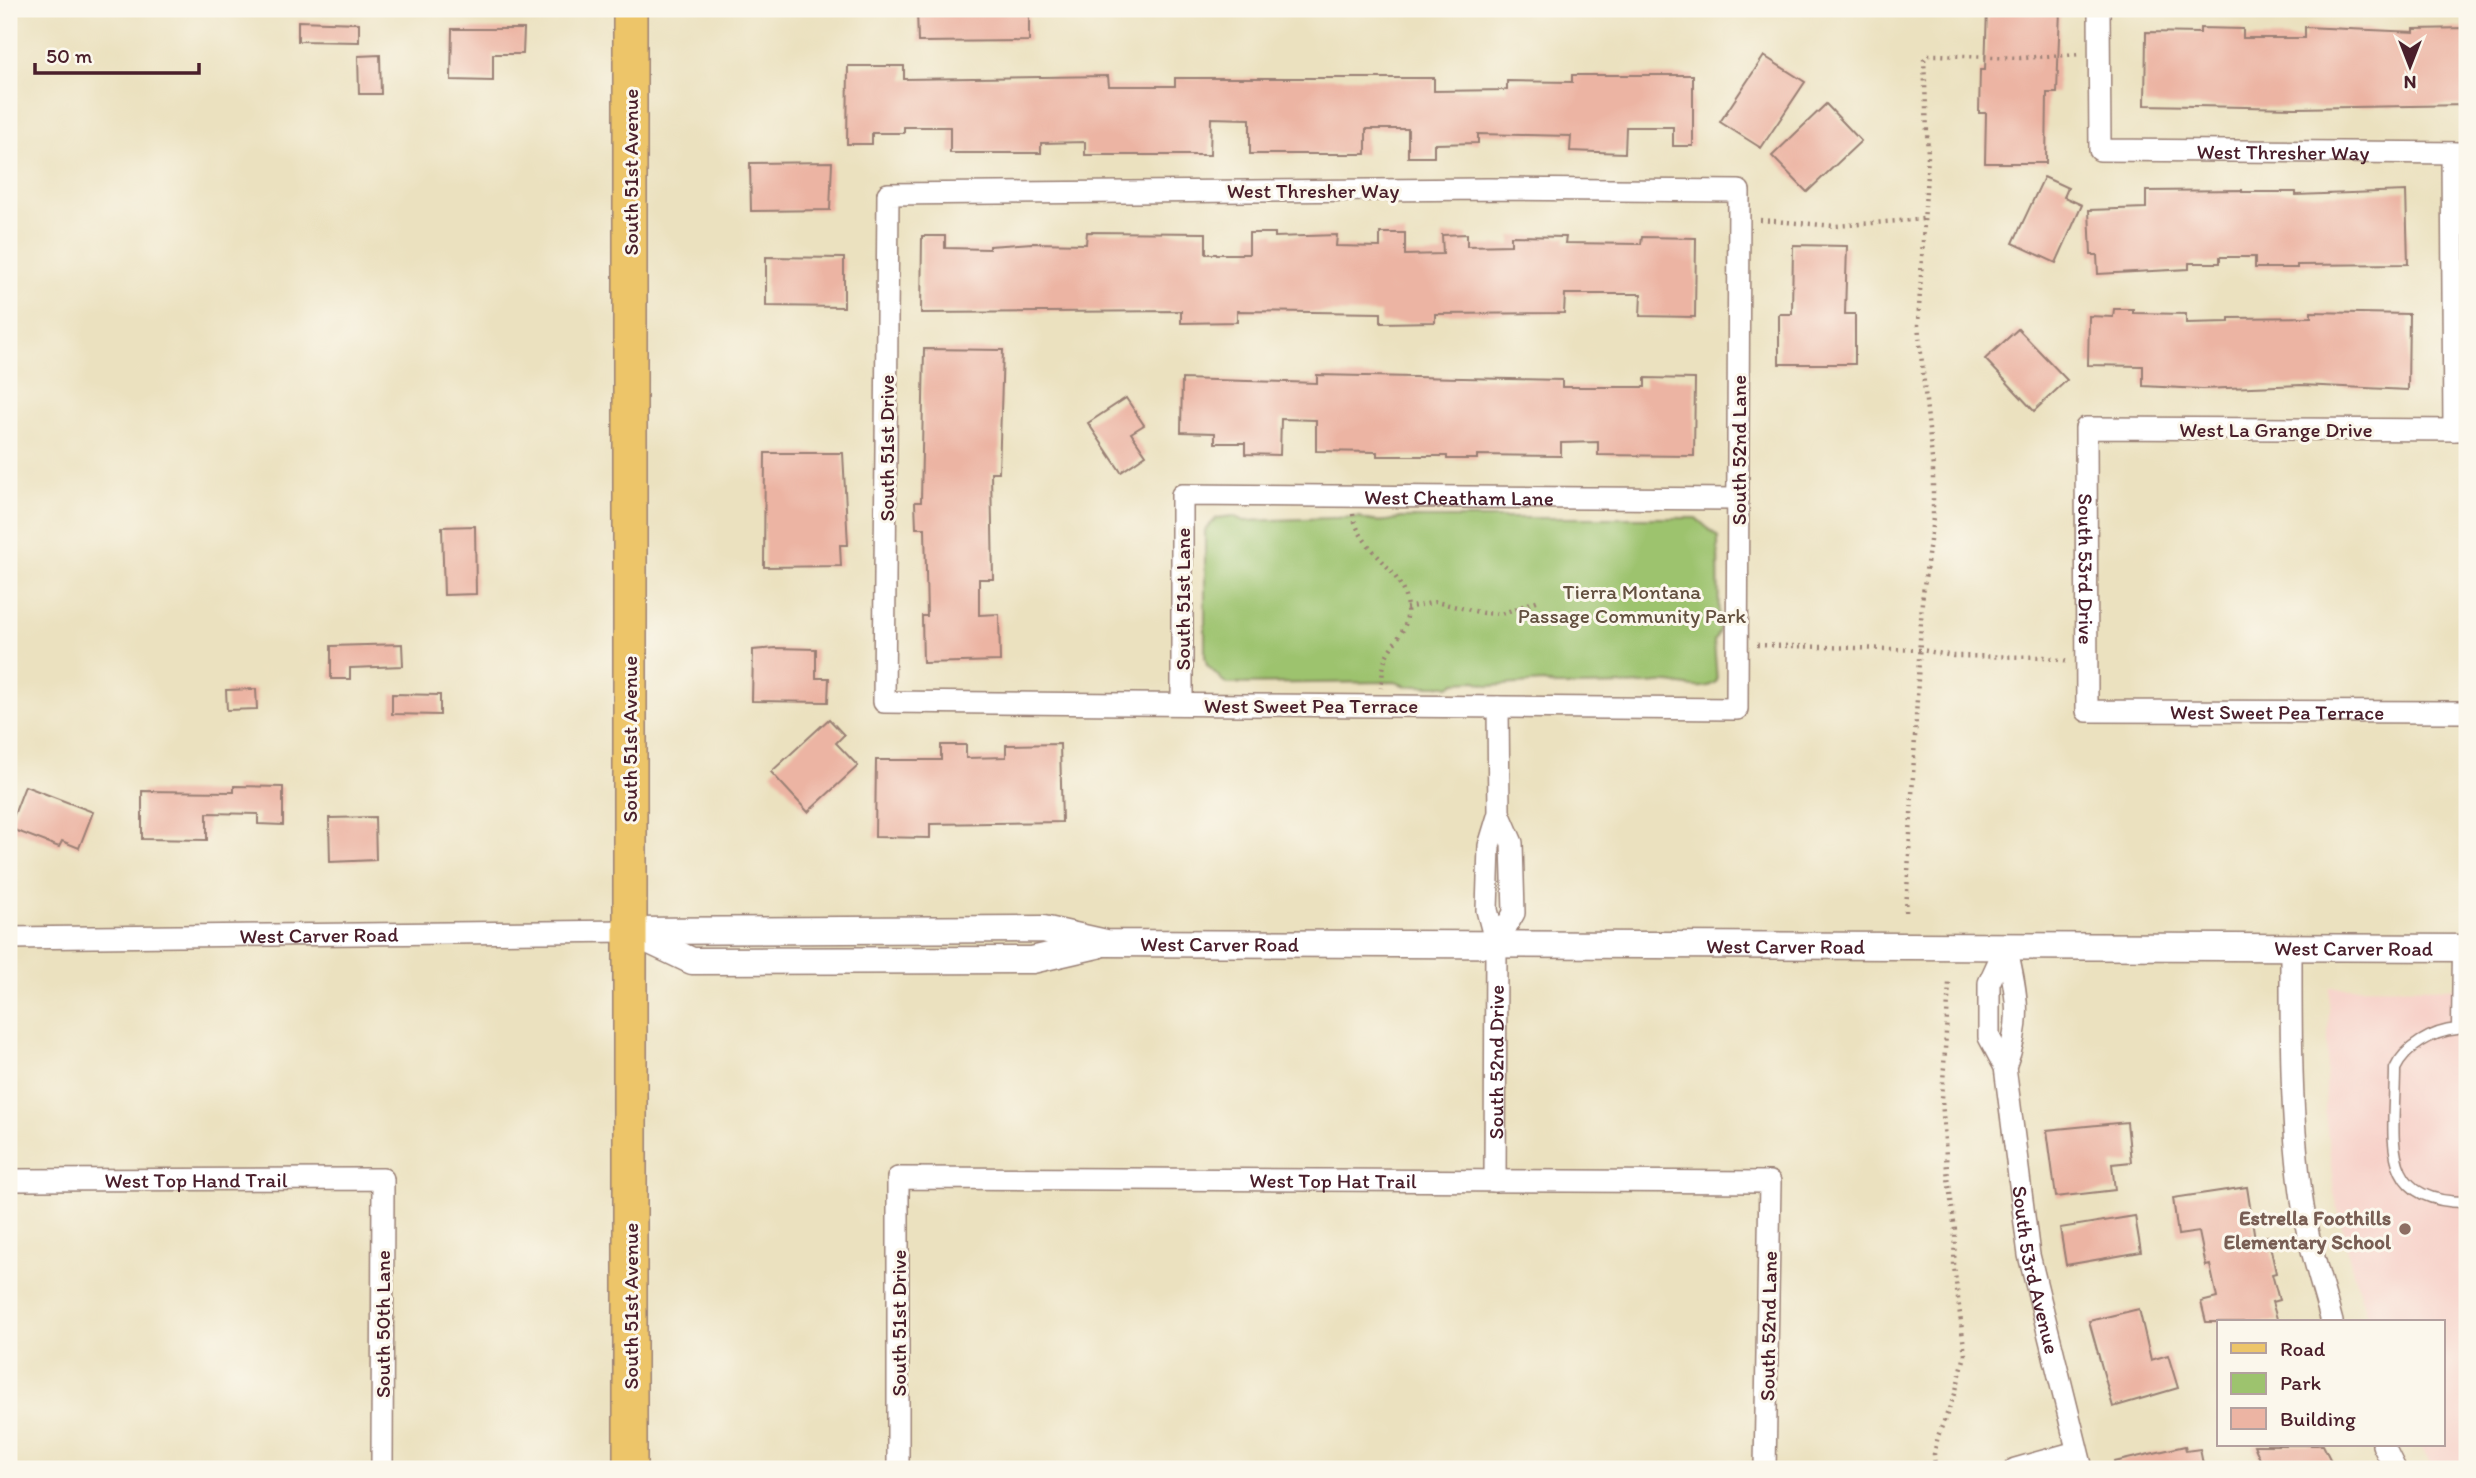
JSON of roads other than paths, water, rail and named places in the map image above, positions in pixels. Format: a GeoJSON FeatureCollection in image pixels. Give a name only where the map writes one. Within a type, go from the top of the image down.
{"type":"FeatureCollection","features":[{"type":"Feature","properties":{"kind":"main road","name":"South 51st Avenue"},"geometry":{"type":"LineString","coordinates":[[630,9],[630,1469]]}},
{"type":"Feature","properties":{"kind":"street","name":"West Thresher Way"},"geometry":{"type":"LineString","coordinates":[[2099,9],[2100,150],[2460,153]]}},
{"type":"Feature","properties":{"kind":"street"},"geometry":{"type":"LineString","coordinates":[[2460,153],[2461,430]]}},
{"type":"Feature","properties":{"kind":"street","name":"West Thresher Way"},"geometry":{"type":"LineString","coordinates":[[888,194],[1474,189],[1739,191]]}},
{"type":"Feature","properties":{"kind":"street","name":"South 52nd Lane"},"geometry":{"type":"LineString","coordinates":[[1737,709],[1739,191]]}},
{"type":"Feature","properties":{"kind":"street","name":"South 51st Drive"},"geometry":{"type":"LineString","coordinates":[[884,702],[888,194]]}},
{"type":"Feature","properties":{"kind":"street","name":"West La Grange Drive"},"geometry":{"type":"LineString","coordinates":[[2085,428],[2461,430]]}},
{"type":"Feature","properties":{"kind":"street","name":"South 53rd Drive"},"geometry":{"type":"LineString","coordinates":[[2085,428],[2087,711]]}},
{"type":"Feature","properties":{"kind":"street","name":"West Cheatham Lane"},"geometry":{"type":"LineString","coordinates":[[1182,495],[1738,499]]}},
{"type":"Feature","properties":{"kind":"street","name":"South 51st Lane"},"geometry":{"type":"LineString","coordinates":[[1182,495],[1182,704]]}},
{"type":"Feature","properties":{"kind":"street","name":"West Sweet Pea Terrace"},"geometry":{"type":"LineString","coordinates":[[884,702],[1737,709]]}},
{"type":"Feature","properties":{"kind":"street","name":"South 52nd Drive"},"geometry":{"type":"LineString","coordinates":[[1495,1181],[1496,944],[1487,910],[1489,846],[1499,813],[1498,707]]}},
{"type":"Feature","properties":{"kind":"street","name":"West Sweet Pea Terrace"},"geometry":{"type":"LineString","coordinates":[[2087,711],[2467,712]]}},
{"type":"Feature","properties":{"kind":"street","name":"West Carver Road"},"geometry":{"type":"LineString","coordinates":[[9,938],[1043,929],[1106,943],[2463,948]]}},
{"type":"Feature","properties":{"kind":"street","name":"South 53rd Avenue"},"geometry":{"type":"LineString","coordinates":[[2007,946],[2015,986],[2017,1038],[2005,1067],[2029,1255],[2079,1461]]}},
{"type":"Feature","properties":{"kind":"street"},"geometry":{"type":"LineString","coordinates":[[2291,947],[2291,1062],[2295,1139],[2305,1220],[2331,1320]]}},
{"type":"Feature","properties":{"kind":"street","name":"South 51st Drive"},"geometry":{"type":"LineString","coordinates":[[898,1178],[898,1469]]}},
{"type":"Feature","properties":{"kind":"street","name":"West Top Hat Trail"},"geometry":{"type":"LineString","coordinates":[[898,1178],[1770,1182]]}},
{"type":"Feature","properties":{"kind":"street","name":"West Top Hand Trail"},"geometry":{"type":"LineString","coordinates":[[9,1180],[383,1179]]}},
{"type":"Feature","properties":{"kind":"street","name":"South 50th Lane"},"geometry":{"type":"LineString","coordinates":[[382,1469],[383,1179]]}},
{"type":"Feature","properties":{"kind":"street","name":"South 52nd Lane"},"geometry":{"type":"LineString","coordinates":[[1765,1469],[1770,1182]]}},
{"type":"Feature","properties":{"kind":"street"},"geometry":{"type":"LineString","coordinates":[[2384,1446],[2395,1469]]}},
{"type":"Feature","properties":{"kind":"street"},"geometry":{"type":"LineString","coordinates":[[2015,1469],[2079,1461]]}},
{"type":"Feature","properties":{"kind":"lane"},"geometry":{"type":"LineString","coordinates":[[2463,948],[2457,1029],[2442,1030],[2418,1044],[2395,1069],[2395,1153],[2398,1168],[2416,1192],[2438,1201],[2467,1202]]}},
{"type":"Feature","properties":{"kind":"place","name":"Estrella Foothills Elementary School"},"geometry":{"type":"Point","coordinates":[2405,1229]}},
{"type":"Feature","properties":{"kind":"park label","name":"Tierra Montana Passage Community Park"},"geometry":{"type":"Point","coordinates":[1632,603]}}]}
